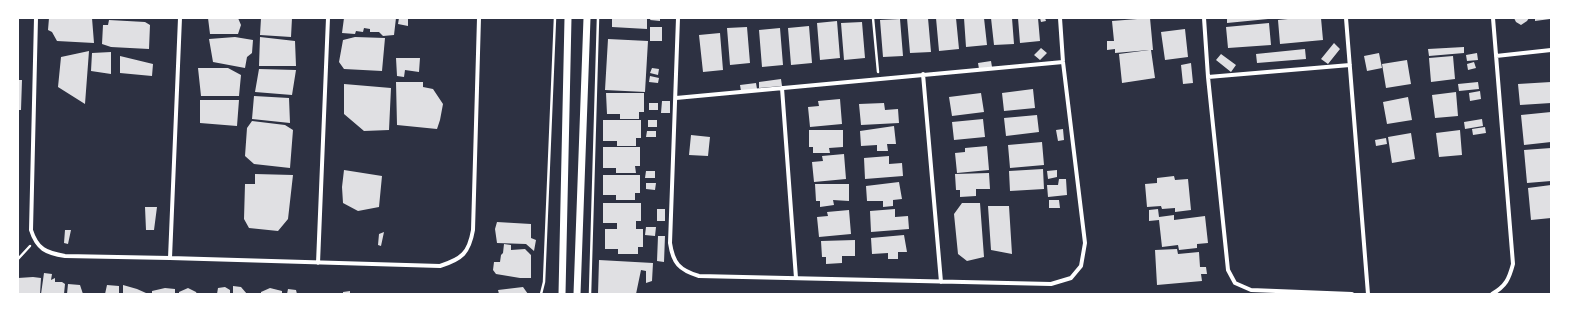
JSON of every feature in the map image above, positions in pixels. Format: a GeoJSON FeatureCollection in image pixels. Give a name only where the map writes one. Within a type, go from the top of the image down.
{"type":"FeatureCollection","features":[{"type":"Feature","properties":{"kind":"street"},"geometry":{"type":"LineString","coordinates":[[36,18],[31,230],[34,241],[43,250],[54,255],[65,256],[440,266],[454,262],[464,255],[470,243],[473,230],[479,18]]}},
{"type":"Feature","properties":{"kind":"street"},"geometry":{"type":"LineString","coordinates":[[170,258],[180,18]]}},
{"type":"Feature","properties":{"kind":"street"},"geometry":{"type":"LineString","coordinates":[[318,263],[328,18]]}},
{"type":"Feature","properties":{"kind":"street"},"geometry":{"type":"LineString","coordinates":[[561,294],[563,283],[568,18]]}},
{"type":"Feature","properties":{"kind":"street"},"geometry":{"type":"LineString","coordinates":[[577,293],[587,18]]}},
{"type":"Feature","properties":{"kind":"street"},"geometry":{"type":"LineString","coordinates":[[678,18],[670,243],[672,255],[678,265],[687,272],[699,276],[1051,284],[1071,278],[1081,266],[1085,243],[1063,62],[1060,18]]}},
{"type":"Feature","properties":{"kind":"street"},"geometry":{"type":"LineString","coordinates":[[1204,18],[1208,77],[1228,270],[1235,283],[1251,290],[1352,294]]}},
{"type":"Feature","properties":{"kind":"street"},"geometry":{"type":"LineString","coordinates":[[1346,18],[1368,294]]}},
{"type":"Feature","properties":{"kind":"street"},"geometry":{"type":"LineString","coordinates":[[1492,18],[1513,264],[1510,277],[1502,289],[1492,294]]}},
{"type":"Feature","properties":{"kind":"street"},"geometry":{"type":"LineString","coordinates":[[1496,56],[1551,50]]}},
{"type":"Feature","properties":{"kind":"street"},"geometry":{"type":"LineString","coordinates":[[676,98],[1063,62]]}},
{"type":"Feature","properties":{"kind":"street"},"geometry":{"type":"LineString","coordinates":[[1208,77],[1350,65]]}},
{"type":"Feature","properties":{"kind":"street"},"geometry":{"type":"LineString","coordinates":[[923,74],[941,282]]}},
{"type":"Feature","properties":{"kind":"street"},"geometry":{"type":"LineString","coordinates":[[782,88],[796,278]]}},
{"type":"Feature","properties":{"kind":"path"},"geometry":{"type":"LineString","coordinates":[[541,294],[544,274],[555,18]]}},
{"type":"Feature","properties":{"kind":"path"},"geometry":{"type":"LineString","coordinates":[[590,294],[598,18]]}},
{"type":"Feature","properties":{"kind":"path"},"geometry":{"type":"LineString","coordinates":[[873,18],[878,79]]}},
{"type":"Feature","properties":{"kind":"path"},"geometry":{"type":"LineString","coordinates":[[18,259],[34,241]]}},
{"type":"Feature","properties":{"kind":"building"},"geometry":{"type":"Polygon","coordinates":[[[49,18],[92,18],[94,43],[57,41],[52,32],[48,30],[49,18]]]}},
{"type":"Feature","properties":{"kind":"building"},"geometry":{"type":"Polygon","coordinates":[[[208,18],[238,18],[241,25],[238,34],[210,34],[208,18]]]}},
{"type":"Feature","properties":{"kind":"building"},"geometry":{"type":"Polygon","coordinates":[[[261,18],[292,18],[291,37],[260,35],[261,18]]]}},
{"type":"Feature","properties":{"kind":"building"},"geometry":{"type":"Polygon","coordinates":[[[344,18],[396,18],[394,35],[383,36],[379,32],[370,32],[370,29],[364,28],[363,32],[356,31],[355,34],[342,33],[344,18]]]}},
{"type":"Feature","properties":{"kind":"building"},"geometry":{"type":"Polygon","coordinates":[[[399,18],[408,18],[408,26],[398,24],[399,18]]]}},
{"type":"Feature","properties":{"kind":"building"},"geometry":{"type":"Polygon","coordinates":[[[612,18],[647,18],[647,29],[612,27],[612,18]]]}},
{"type":"Feature","properties":{"kind":"building"},"geometry":{"type":"Polygon","coordinates":[[[651,18],[660,18],[660,21],[650,20],[651,18]]]}},
{"type":"Feature","properties":{"kind":"building"},"geometry":{"type":"Polygon","coordinates":[[[907,18],[928,18],[931,52],[910,53],[907,18]]]}},
{"type":"Feature","properties":{"kind":"building"},"geometry":{"type":"Polygon","coordinates":[[[936,18],[956,18],[959,49],[939,51],[936,18]]]}},
{"type":"Feature","properties":{"kind":"building"},"geometry":{"type":"Polygon","coordinates":[[[964,18],[984,18],[987,45],[966,47],[964,18]]]}},
{"type":"Feature","properties":{"kind":"building"},"geometry":{"type":"Polygon","coordinates":[[[991,18],[1012,18],[1014,44],[994,45],[991,18]]]}},
{"type":"Feature","properties":{"kind":"building"},"geometry":{"type":"Polygon","coordinates":[[[1018,18],[1038,18],[1040,41],[1020,43],[1018,18]]]}},
{"type":"Feature","properties":{"kind":"building"},"geometry":{"type":"Polygon","coordinates":[[[1040,18],[1045,18],[1046,21],[1041,22],[1040,18]]]}},
{"type":"Feature","properties":{"kind":"building"},"geometry":{"type":"Polygon","coordinates":[[[1150,18],[1153,50],[1151,50],[1155,78],[1122,83],[1119,54],[1149,50],[1115,53],[1115,49],[1107,50],[1107,41],[1114,41],[1112,21],[1150,18]]]}},
{"type":"Feature","properties":{"kind":"building"},"geometry":{"type":"Polygon","coordinates":[[[1227,18],[1268,18],[1268,19],[1227,23],[1227,18]]]}},
{"type":"Feature","properties":{"kind":"building"},"geometry":{"type":"Polygon","coordinates":[[[1321,18],[1323,40],[1280,44],[1278,20],[1321,18]]]}},
{"type":"Feature","properties":{"kind":"building"},"geometry":{"type":"Polygon","coordinates":[[[1514,18],[1529,18],[1521,25],[1516,22],[1514,18]]]}},
{"type":"Feature","properties":{"kind":"building"},"geometry":{"type":"Polygon","coordinates":[[[1535,18],[1550,18],[1550,19],[1535,21],[1535,18]]]}},
{"type":"Feature","properties":{"kind":"building"},"geometry":{"type":"Polygon","coordinates":[[[900,19],[903,56],[883,57],[880,20],[900,19]]]}},
{"type":"Feature","properties":{"kind":"building"},"geometry":{"type":"Polygon","coordinates":[[[109,20],[145,22],[150,25],[149,49],[111,47],[102,44],[103,25],[108,25],[109,20]]]}},
{"type":"Feature","properties":{"kind":"building"},"geometry":{"type":"Polygon","coordinates":[[[837,21],[840,58],[820,60],[817,23],[837,21]]]}},
{"type":"Feature","properties":{"kind":"building"},"geometry":{"type":"Polygon","coordinates":[[[862,22],[865,58],[844,60],[841,23],[862,22]]]}},
{"type":"Feature","properties":{"kind":"building"},"geometry":{"type":"Polygon","coordinates":[[[1269,23],[1271,45],[1228,48],[1226,27],[1269,23]]]}},
{"type":"Feature","properties":{"kind":"building"},"geometry":{"type":"Polygon","coordinates":[[[809,26],[812,63],[791,65],[788,28],[809,26]]]}},
{"type":"Feature","properties":{"kind":"building"},"geometry":{"type":"Polygon","coordinates":[[[650,27],[662,27],[662,41],[650,41],[650,27]]]}},
{"type":"Feature","properties":{"kind":"building"},"geometry":{"type":"Polygon","coordinates":[[[747,27],[750,63],[730,65],[727,28],[747,27]]]}},
{"type":"Feature","properties":{"kind":"building"},"geometry":{"type":"Polygon","coordinates":[[[780,28],[783,65],[762,67],[759,30],[780,28]]]}},
{"type":"Feature","properties":{"kind":"building"},"geometry":{"type":"Polygon","coordinates":[[[1185,29],[1188,57],[1165,60],[1161,32],[1185,29]]]}},
{"type":"Feature","properties":{"kind":"building"},"geometry":{"type":"Polygon","coordinates":[[[720,33],[723,70],[703,72],[699,35],[720,33]]]}},
{"type":"Feature","properties":{"kind":"building"},"geometry":{"type":"Polygon","coordinates":[[[235,37],[253,40],[252,53],[247,57],[245,68],[213,62],[209,39],[235,37]]]}},
{"type":"Feature","properties":{"kind":"building"},"geometry":{"type":"Polygon","coordinates":[[[260,37],[295,41],[296,66],[259,66],[260,37]]]}},
{"type":"Feature","properties":{"kind":"building"},"geometry":{"type":"Polygon","coordinates":[[[355,37],[385,38],[382,71],[344,69],[339,62],[343,40],[355,37]]]}},
{"type":"Feature","properties":{"kind":"building"},"geometry":{"type":"Polygon","coordinates":[[[608,39],[648,41],[645,92],[605,90],[608,39]]]}},
{"type":"Feature","properties":{"kind":"building"},"geometry":{"type":"Polygon","coordinates":[[[1334,43],[1340,49],[1328,64],[1321,59],[1334,43]]]}},
{"type":"Feature","properties":{"kind":"building"},"geometry":{"type":"Polygon","coordinates":[[[1464,47],[1464,53],[1429,56],[1428,49],[1464,47]]]}},
{"type":"Feature","properties":{"kind":"building"},"geometry":{"type":"Polygon","coordinates":[[[1041,48],[1047,53],[1040,60],[1034,55],[1041,48]]]}},
{"type":"Feature","properties":{"kind":"building"},"geometry":{"type":"Polygon","coordinates":[[[1305,49],[1306,59],[1257,63],[1256,54],[1305,49]]]}},
{"type":"Feature","properties":{"kind":"building"},"geometry":{"type":"Polygon","coordinates":[[[89,51],[85,104],[58,87],[61,57],[89,51]]]}},
{"type":"Feature","properties":{"kind":"building"},"geometry":{"type":"Polygon","coordinates":[[[111,52],[111,74],[91,71],[92,53],[111,52]]]}},
{"type":"Feature","properties":{"kind":"building"},"geometry":{"type":"Polygon","coordinates":[[[1379,53],[1382,68],[1367,71],[1364,56],[1379,53]]]}},
{"type":"Feature","properties":{"kind":"building"},"geometry":{"type":"Polygon","coordinates":[[[1477,53],[1478,60],[1467,61],[1466,55],[1477,53]]]}},
{"type":"Feature","properties":{"kind":"building"},"geometry":{"type":"Polygon","coordinates":[[[1221,54],[1236,65],[1231,72],[1216,60],[1221,54]]]}},
{"type":"Feature","properties":{"kind":"building"},"geometry":{"type":"Polygon","coordinates":[[[120,56],[153,64],[152,76],[120,73],[120,56]]]}},
{"type":"Feature","properties":{"kind":"building"},"geometry":{"type":"Polygon","coordinates":[[[1453,56],[1455,79],[1431,82],[1429,58],[1453,56]]]}},
{"type":"Feature","properties":{"kind":"building"},"geometry":{"type":"Polygon","coordinates":[[[396,58],[420,58],[419,72],[405,70],[404,77],[397,76],[396,58]]]}},
{"type":"Feature","properties":{"kind":"building"},"geometry":{"type":"Polygon","coordinates":[[[1407,60],[1411,84],[1386,88],[1382,64],[1407,60]]]}},
{"type":"Feature","properties":{"kind":"building"},"geometry":{"type":"Polygon","coordinates":[[[991,61],[992,67],[979,69],[978,63],[991,61]]]}},
{"type":"Feature","properties":{"kind":"building"},"geometry":{"type":"Polygon","coordinates":[[[1474,62],[1476,68],[1468,70],[1467,64],[1474,62]]]}},
{"type":"Feature","properties":{"kind":"building"},"geometry":{"type":"Polygon","coordinates":[[[1191,63],[1193,83],[1183,84],[1181,65],[1191,63]]]}},
{"type":"Feature","properties":{"kind":"building"},"geometry":{"type":"Polygon","coordinates":[[[198,68],[228,68],[241,75],[239,96],[201,96],[198,68]]]}},
{"type":"Feature","properties":{"kind":"building"},"geometry":{"type":"Polygon","coordinates":[[[652,68],[659,69],[658,75],[650,73],[652,68]]]}},
{"type":"Feature","properties":{"kind":"building"},"geometry":{"type":"Polygon","coordinates":[[[259,69],[296,70],[292,95],[255,92],[259,69]]]}},
{"type":"Feature","properties":{"kind":"building"},"geometry":{"type":"Polygon","coordinates":[[[650,76],[659,78],[658,83],[649,82],[650,76]]]}},
{"type":"Feature","properties":{"kind":"building"},"geometry":{"type":"Polygon","coordinates":[[[781,79],[782,86],[759,88],[759,82],[781,79]]]}},
{"type":"Feature","properties":{"kind":"building"},"geometry":{"type":"Polygon","coordinates":[[[18,80],[22,80],[21,110],[18,110],[18,80]]]}},
{"type":"Feature","properties":{"kind":"building"},"geometry":{"type":"Polygon","coordinates":[[[396,82],[423,82],[423,87],[433,89],[443,104],[437,129],[397,125],[396,82]]]}},
{"type":"Feature","properties":{"kind":"building"},"geometry":{"type":"Polygon","coordinates":[[[1478,82],[1479,89],[1459,91],[1458,84],[1478,82]]]}},
{"type":"Feature","properties":{"kind":"building"},"geometry":{"type":"Polygon","coordinates":[[[1551,82],[1551,103],[1520,105],[1518,84],[1551,82]]]}},
{"type":"Feature","properties":{"kind":"building"},"geometry":{"type":"Polygon","coordinates":[[[756,83],[757,89],[741,91],[740,85],[756,83]]]}},
{"type":"Feature","properties":{"kind":"building"},"geometry":{"type":"Polygon","coordinates":[[[344,84],[391,88],[389,130],[364,131],[344,114],[344,84]]]}},
{"type":"Feature","properties":{"kind":"building"},"geometry":{"type":"Polygon","coordinates":[[[1033,89],[1035,108],[1004,111],[1002,93],[1033,89]]]}},
{"type":"Feature","properties":{"kind":"building"},"geometry":{"type":"Polygon","coordinates":[[[1480,91],[1481,99],[1470,101],[1469,93],[1480,91]]]}},
{"type":"Feature","properties":{"kind":"building"},"geometry":{"type":"Polygon","coordinates":[[[1456,92],[1458,116],[1435,118],[1432,95],[1456,92]]]}},
{"type":"Feature","properties":{"kind":"building"},"geometry":{"type":"Polygon","coordinates":[[[606,93],[644,93],[644,112],[639,112],[639,119],[620,119],[620,114],[607,114],[606,93]]]}},
{"type":"Feature","properties":{"kind":"building"},"geometry":{"type":"Polygon","coordinates":[[[981,93],[984,112],[952,116],[949,97],[981,93]]]}},
{"type":"Feature","properties":{"kind":"building"},"geometry":{"type":"Polygon","coordinates":[[[254,96],[289,98],[290,123],[252,119],[254,96]]]}},
{"type":"Feature","properties":{"kind":"building"},"geometry":{"type":"Polygon","coordinates":[[[1408,97],[1412,120],[1387,124],[1383,102],[1408,97]]]}},
{"type":"Feature","properties":{"kind":"building"},"geometry":{"type":"Polygon","coordinates":[[[840,99],[842,124],[810,127],[808,107],[819,106],[818,101],[840,99]]]}},
{"type":"Feature","properties":{"kind":"building"},"geometry":{"type":"Polygon","coordinates":[[[200,100],[239,100],[237,126],[200,123],[200,100]]]}},
{"type":"Feature","properties":{"kind":"building"},"geometry":{"type":"Polygon","coordinates":[[[662,101],[670,101],[670,113],[661,113],[662,101]]]}},
{"type":"Feature","properties":{"kind":"building"},"geometry":{"type":"Polygon","coordinates":[[[649,103],[658,103],[658,110],[649,110],[649,103]]]}},
{"type":"Feature","properties":{"kind":"building"},"geometry":{"type":"Polygon","coordinates":[[[884,103],[885,110],[898,109],[899,123],[861,125],[859,104],[884,103]]]}},
{"type":"Feature","properties":{"kind":"building"},"geometry":{"type":"Polygon","coordinates":[[[1551,112],[1551,142],[1524,145],[1521,115],[1551,112]]]}},
{"type":"Feature","properties":{"kind":"building"},"geometry":{"type":"Polygon","coordinates":[[[1037,115],[1039,132],[1006,136],[1004,118],[1037,115]]]}},
{"type":"Feature","properties":{"kind":"building"},"geometry":{"type":"Polygon","coordinates":[[[983,119],[985,137],[954,140],[952,122],[983,119]]]}},
{"type":"Feature","properties":{"kind":"building"},"geometry":{"type":"Polygon","coordinates":[[[1482,119],[1483,126],[1465,129],[1464,122],[1482,119]]]}},
{"type":"Feature","properties":{"kind":"building"},"geometry":{"type":"Polygon","coordinates":[[[603,120],[641,120],[641,138],[636,138],[636,146],[617,146],[617,141],[603,141],[603,120]]]}},
{"type":"Feature","properties":{"kind":"building"},"geometry":{"type":"Polygon","coordinates":[[[648,120],[657,120],[657,127],[648,127],[648,120]]]}},
{"type":"Feature","properties":{"kind":"building"},"geometry":{"type":"Polygon","coordinates":[[[252,121],[285,125],[293,130],[290,168],[254,164],[245,156],[247,128],[252,121]]]}},
{"type":"Feature","properties":{"kind":"building"},"geometry":{"type":"Polygon","coordinates":[[[894,126],[896,144],[887,144],[888,151],[877,151],[877,145],[861,146],[860,131],[894,126]]]}},
{"type":"Feature","properties":{"kind":"building"},"geometry":{"type":"Polygon","coordinates":[[[1485,127],[1486,133],[1473,135],[1472,129],[1485,127]]]}},
{"type":"Feature","properties":{"kind":"building"},"geometry":{"type":"Polygon","coordinates":[[[1063,129],[1064,140],[1058,141],[1056,130],[1063,129]]]}},
{"type":"Feature","properties":{"kind":"building"},"geometry":{"type":"Polygon","coordinates":[[[809,130],[843,130],[843,147],[829,148],[830,153],[813,153],[813,147],[809,147],[809,130]]]}},
{"type":"Feature","properties":{"kind":"building"},"geometry":{"type":"Polygon","coordinates":[[[1460,130],[1462,155],[1439,157],[1436,133],[1460,130]]]}},
{"type":"Feature","properties":{"kind":"building"},"geometry":{"type":"Polygon","coordinates":[[[647,131],[656,131],[656,137],[646,137],[647,131]]]}},
{"type":"Feature","properties":{"kind":"building"},"geometry":{"type":"Polygon","coordinates":[[[1411,133],[1415,159],[1392,163],[1388,137],[1411,133]]]}},
{"type":"Feature","properties":{"kind":"building"},"geometry":{"type":"Polygon","coordinates":[[[691,135],[710,137],[708,156],[689,155],[691,135]]]}},
{"type":"Feature","properties":{"kind":"building"},"geometry":{"type":"Polygon","coordinates":[[[1386,138],[1387,144],[1376,146],[1375,140],[1386,138]]]}},
{"type":"Feature","properties":{"kind":"building"},"geometry":{"type":"Polygon","coordinates":[[[1042,142],[1044,165],[1010,168],[1008,145],[1042,142]]]}},
{"type":"Feature","properties":{"kind":"building"},"geometry":{"type":"Polygon","coordinates":[[[987,146],[989,170],[957,173],[955,153],[965,152],[965,148],[987,146]]]}},
{"type":"Feature","properties":{"kind":"building"},"geometry":{"type":"Polygon","coordinates":[[[603,147],[640,147],[640,166],[635,166],[636,173],[616,173],[616,168],[603,168],[603,147]]]}},
{"type":"Feature","properties":{"kind":"building"},"geometry":{"type":"Polygon","coordinates":[[[1551,148],[1551,181],[1527,183],[1524,150],[1551,148]]]}},
{"type":"Feature","properties":{"kind":"building"},"geometry":{"type":"Polygon","coordinates":[[[844,154],[846,179],[814,182],[812,162],[823,161],[822,156],[844,154]]]}},
{"type":"Feature","properties":{"kind":"building"},"geometry":{"type":"Polygon","coordinates":[[[889,156],[889,164],[902,163],[903,176],[865,179],[864,158],[889,156]]]}},
{"type":"Feature","properties":{"kind":"building"},"geometry":{"type":"Polygon","coordinates":[[[1043,169],[1044,189],[1010,191],[1009,171],[1043,169]]]}},
{"type":"Feature","properties":{"kind":"building"},"geometry":{"type":"Polygon","coordinates":[[[344,170],[382,176],[379,207],[358,211],[343,203],[342,187],[344,170]]]}},
{"type":"Feature","properties":{"kind":"building"},"geometry":{"type":"Polygon","coordinates":[[[1057,170],[1057,177],[1048,179],[1047,171],[1057,170]]]}},
{"type":"Feature","properties":{"kind":"building"},"geometry":{"type":"Polygon","coordinates":[[[646,171],[655,171],[655,178],[645,178],[646,171]]]}},
{"type":"Feature","properties":{"kind":"building"},"geometry":{"type":"Polygon","coordinates":[[[989,173],[990,189],[976,189],[976,196],[960,197],[960,190],[956,190],[955,174],[989,173]]]}},
{"type":"Feature","properties":{"kind":"building"},"geometry":{"type":"Polygon","coordinates":[[[255,174],[293,175],[288,219],[278,231],[249,228],[244,219],[245,184],[255,184],[255,174]]]}},
{"type":"Feature","properties":{"kind":"building"},"geometry":{"type":"Polygon","coordinates":[[[603,175],[640,175],[640,193],[635,193],[635,200],[616,200],[616,195],[603,195],[603,175]]]}},
{"type":"Feature","properties":{"kind":"building"},"geometry":{"type":"Polygon","coordinates":[[[1174,176],[1175,180],[1188,179],[1191,210],[1175,212],[1175,208],[1162,209],[1161,206],[1147,207],[1145,184],[1157,183],[1157,178],[1174,176]]]}},
{"type":"Feature","properties":{"kind":"building"},"geometry":{"type":"Polygon","coordinates":[[[1059,179],[1066,179],[1067,195],[1048,197],[1047,185],[1058,185],[1059,179]]]}},
{"type":"Feature","properties":{"kind":"building"},"geometry":{"type":"Polygon","coordinates":[[[899,182],[902,199],[893,200],[893,206],[883,207],[883,201],[867,201],[866,186],[899,182]]]}},
{"type":"Feature","properties":{"kind":"building"},"geometry":{"type":"Polygon","coordinates":[[[646,183],[656,183],[655,190],[646,189],[646,183]]]}},
{"type":"Feature","properties":{"kind":"building"},"geometry":{"type":"Polygon","coordinates":[[[815,184],[849,184],[849,201],[833,200],[834,205],[820,207],[820,201],[816,201],[815,184]]]}},
{"type":"Feature","properties":{"kind":"building"},"geometry":{"type":"Polygon","coordinates":[[[1551,185],[1551,218],[1531,220],[1528,188],[1551,185]]]}},
{"type":"Feature","properties":{"kind":"building"},"geometry":{"type":"Polygon","coordinates":[[[1049,200],[1059,200],[1060,208],[1049,208],[1049,200]]]}},
{"type":"Feature","properties":{"kind":"building"},"geometry":{"type":"Polygon","coordinates":[[[603,203],[641,203],[641,221],[636,221],[636,229],[643,229],[643,247],[638,247],[638,254],[618,254],[618,249],[605,249],[605,229],[617,229],[617,223],[603,223],[603,203]]]}},
{"type":"Feature","properties":{"kind":"building"},"geometry":{"type":"Polygon","coordinates":[[[962,203],[980,203],[984,257],[967,261],[958,254],[954,214],[962,203]]]}},
{"type":"Feature","properties":{"kind":"building"},"geometry":{"type":"Polygon","coordinates":[[[988,206],[1009,206],[1012,254],[991,250],[988,206]]]}},
{"type":"Feature","properties":{"kind":"building"},"geometry":{"type":"Polygon","coordinates":[[[145,207],[157,207],[154,230],[146,230],[145,207]]]}},
{"type":"Feature","properties":{"kind":"building"},"geometry":{"type":"Polygon","coordinates":[[[657,209],[665,209],[665,221],[657,221],[657,209]]]}},
{"type":"Feature","properties":{"kind":"building"},"geometry":{"type":"Polygon","coordinates":[[[895,209],[895,217],[908,216],[909,229],[871,232],[870,211],[895,209]]]}},
{"type":"Feature","properties":{"kind":"building"},"geometry":{"type":"Polygon","coordinates":[[[1158,209],[1159,217],[1174,215],[1174,220],[1205,216],[1208,243],[1197,244],[1197,248],[1179,250],[1178,245],[1162,247],[1159,220],[1149,221],[1149,210],[1158,209]]]}},
{"type":"Feature","properties":{"kind":"building"},"geometry":{"type":"Polygon","coordinates":[[[849,210],[851,234],[819,237],[817,217],[828,216],[827,212],[849,210]]]}},
{"type":"Feature","properties":{"kind":"building"},"geometry":{"type":"Polygon","coordinates":[[[497,222],[531,224],[531,238],[536,240],[534,251],[526,244],[497,243],[495,229],[497,222]]]}},
{"type":"Feature","properties":{"kind":"building"},"geometry":{"type":"Polygon","coordinates":[[[646,227],[656,227],[655,236],[645,235],[646,227]]]}},
{"type":"Feature","properties":{"kind":"building"},"geometry":{"type":"Polygon","coordinates":[[[65,230],[71,230],[68,244],[64,243],[65,230]]]}},
{"type":"Feature","properties":{"kind":"building"},"geometry":{"type":"Polygon","coordinates":[[[384,232],[381,246],[378,245],[379,234],[384,232]]]}},
{"type":"Feature","properties":{"kind":"building"},"geometry":{"type":"Polygon","coordinates":[[[904,235],[907,252],[898,252],[898,259],[888,259],[888,253],[872,254],[871,238],[904,235]]]}},
{"type":"Feature","properties":{"kind":"building"},"geometry":{"type":"Polygon","coordinates":[[[658,236],[665,236],[664,262],[657,261],[658,236]]]}},
{"type":"Feature","properties":{"kind":"building"},"geometry":{"type":"Polygon","coordinates":[[[855,240],[855,256],[842,256],[842,263],[826,264],[826,257],[822,257],[821,241],[855,240]]]}},
{"type":"Feature","properties":{"kind":"building"},"geometry":{"type":"Polygon","coordinates":[[[504,244],[511,245],[511,250],[525,249],[531,255],[531,278],[520,278],[496,274],[493,270],[494,262],[500,262],[504,244]]]}},
{"type":"Feature","properties":{"kind":"building"},"geometry":{"type":"Polygon","coordinates":[[[1177,249],[1178,254],[1199,252],[1200,267],[1206,267],[1207,274],[1201,274],[1202,281],[1157,285],[1155,250],[1177,249]]]}},
{"type":"Feature","properties":{"kind":"building"},"geometry":{"type":"Polygon","coordinates":[[[599,260],[653,263],[652,281],[646,283],[646,271],[641,270],[636,294],[598,294],[599,260]]]}},
{"type":"Feature","properties":{"kind":"building"},"geometry":{"type":"Polygon","coordinates":[[[44,273],[52,274],[51,280],[55,278],[55,282],[62,282],[65,284],[64,294],[41,294],[44,273]]]}},
{"type":"Feature","properties":{"kind":"building"},"geometry":{"type":"Polygon","coordinates":[[[18,278],[41,278],[40,294],[18,294],[18,278]]]}},
{"type":"Feature","properties":{"kind":"building"},"geometry":{"type":"Polygon","coordinates":[[[68,284],[80,285],[83,294],[67,294],[68,284]]]}},
{"type":"Feature","properties":{"kind":"building"},"geometry":{"type":"Polygon","coordinates":[[[107,285],[119,286],[119,294],[105,294],[107,285]]]}},
{"type":"Feature","properties":{"kind":"building"},"geometry":{"type":"Polygon","coordinates":[[[123,285],[137,289],[146,294],[123,294],[123,285]]]}},
{"type":"Feature","properties":{"kind":"building"},"geometry":{"type":"Polygon","coordinates":[[[233,286],[241,287],[247,294],[233,294],[233,286]]]}},
{"type":"Feature","properties":{"kind":"building"},"geometry":{"type":"Polygon","coordinates":[[[225,287],[230,290],[230,294],[217,294],[218,288],[225,287]]]}},
{"type":"Feature","properties":{"kind":"building"},"geometry":{"type":"Polygon","coordinates":[[[523,287],[528,294],[499,294],[498,290],[523,287]]]}},
{"type":"Feature","properties":{"kind":"building"},"geometry":{"type":"Polygon","coordinates":[[[165,288],[175,289],[175,294],[152,294],[152,291],[165,288]]]}},
{"type":"Feature","properties":{"kind":"building"},"geometry":{"type":"Polygon","coordinates":[[[188,288],[197,294],[179,294],[179,292],[188,288]]]}},
{"type":"Feature","properties":{"kind":"building"},"geometry":{"type":"Polygon","coordinates":[[[270,288],[282,291],[282,294],[261,294],[261,292],[270,288]]]}},
{"type":"Feature","properties":{"kind":"building"},"geometry":{"type":"Polygon","coordinates":[[[288,289],[296,290],[297,294],[287,294],[288,289]]]}},
{"type":"Feature","properties":{"kind":"building"},"geometry":{"type":"Polygon","coordinates":[[[350,291],[350,294],[343,294],[343,292],[350,291]]]}}]}
